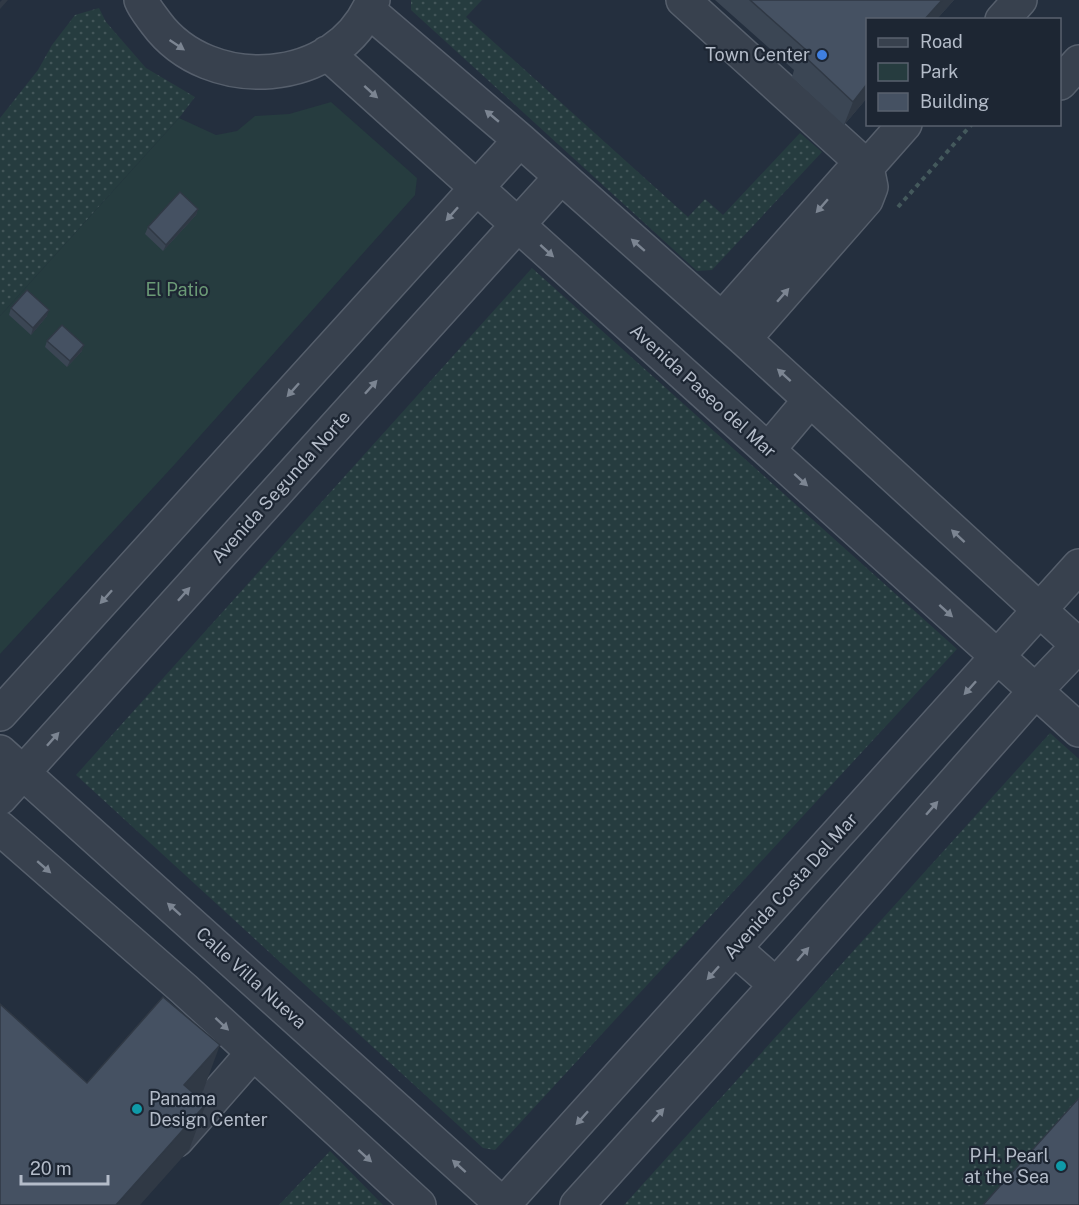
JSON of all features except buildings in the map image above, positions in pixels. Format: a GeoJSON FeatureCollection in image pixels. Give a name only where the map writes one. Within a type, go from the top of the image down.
{"type":"FeatureCollection","features":[{"type":"Feature","properties":{"kind":"street"},"geometry":{"type":"LineString","coordinates":[[141,0],[167,38],[203,62],[244,73],[288,71],[327,53],[351,35],[371,6],[733,329],[1079,646],[1036,690],[776,985],[577,1205]]}},
{"type":"Feature","properties":{"kind":"street"},"geometry":{"type":"LineString","coordinates":[[682,0],[864,164],[871,187],[867,200],[733,329]]}},
{"type":"Feature","properties":{"kind":"street","name":"Avenida Paseo del Mar"},"geometry":{"type":"LineString","coordinates":[[327,53],[1079,730]]}},
{"type":"Feature","properties":{"kind":"street"},"geometry":{"type":"LineString","coordinates":[[864,164],[903,126]]}},
{"type":"Feature","properties":{"kind":"street"},"geometry":{"type":"LineString","coordinates":[[0,714],[520,140]]}},
{"type":"Feature","properties":{"kind":"street","name":"Avenida Segunda Norte"},"geometry":{"type":"LineString","coordinates":[[0,798],[11,762],[561,177]]}},
{"type":"Feature","properties":{"kind":"street"},"geometry":{"type":"LineString","coordinates":[[768,450],[810,400]]}},
{"type":"Feature","properties":{"kind":"street","name":"Avenida Costa Del Mar"},"geometry":{"type":"LineString","coordinates":[[503,1205],[1079,566]]}},
{"type":"Feature","properties":{"kind":"street","name":"Calle Villa Nueva"},"geometry":{"type":"LineString","coordinates":[[11,762],[503,1205]]}},
{"type":"Feature","properties":{"kind":"street"},"geometry":{"type":"LineString","coordinates":[[0,828],[183,989],[419,1205]]}},
{"type":"Feature","properties":{"kind":"street"},"geometry":{"type":"LineString","coordinates":[[183,989],[219,949]]}},
{"type":"Feature","properties":{"kind":"street"},"geometry":{"type":"LineString","coordinates":[[735,949],[776,985]]}},
{"type":"Feature","properties":{"kind":"street"},"geometry":{"type":"LineString","coordinates":[[177,1140],[253,1053]]}},
{"type":"Feature","properties":{"kind":"green space"},"geometry":{"type":"Polygon","coordinates":[[[411,0],[482,0],[466,17],[688,217],[705,199],[723,215],[800,133],[822,152],[712,270],[697,271],[411,10],[411,0]]]}},
{"type":"Feature","properties":{"kind":"green space"},"geometry":{"type":"Polygon","coordinates":[[[99,8],[106,22],[146,68],[195,97],[179,118],[0,316],[0,118],[38,70],[52,45],[75,15],[99,8]]]}},
{"type":"Feature","properties":{"kind":"green space","name":"El Patio"},"geometry":{"type":"Polygon","coordinates":[[[331,102],[417,178],[415,195],[175,464],[0,654],[0,316],[179,118],[216,135],[237,131],[255,116],[289,114],[331,102]]]}},
{"type":"Feature","properties":{"kind":"green space"},"geometry":{"type":"Polygon","coordinates":[[[532,268],[957,649],[495,1150],[483,1148],[76,775],[532,268]]]}},
{"type":"Feature","properties":{"kind":"green space"},"geometry":{"type":"Polygon","coordinates":[[[1050,733],[1079,759],[1079,1126],[1009,1205],[624,1205],[1050,733]]]}},
{"type":"Feature","properties":{"kind":"green space"},"geometry":{"type":"Polygon","coordinates":[[[330,1151],[383,1205],[279,1205],[330,1151]]]}},
{"type":"Feature","properties":{"kind":"place","name":"Town Center"},"geometry":{"type":"Point","coordinates":[822,55]}},
{"type":"Feature","properties":{"kind":"place","name":"Panama Design Center"},"geometry":{"type":"Point","coordinates":[137,1109]}},
{"type":"Feature","properties":{"kind":"place","name":"P.H. Pearl at the Sea"},"geometry":{"type":"Point","coordinates":[1061,1166]}}]}
